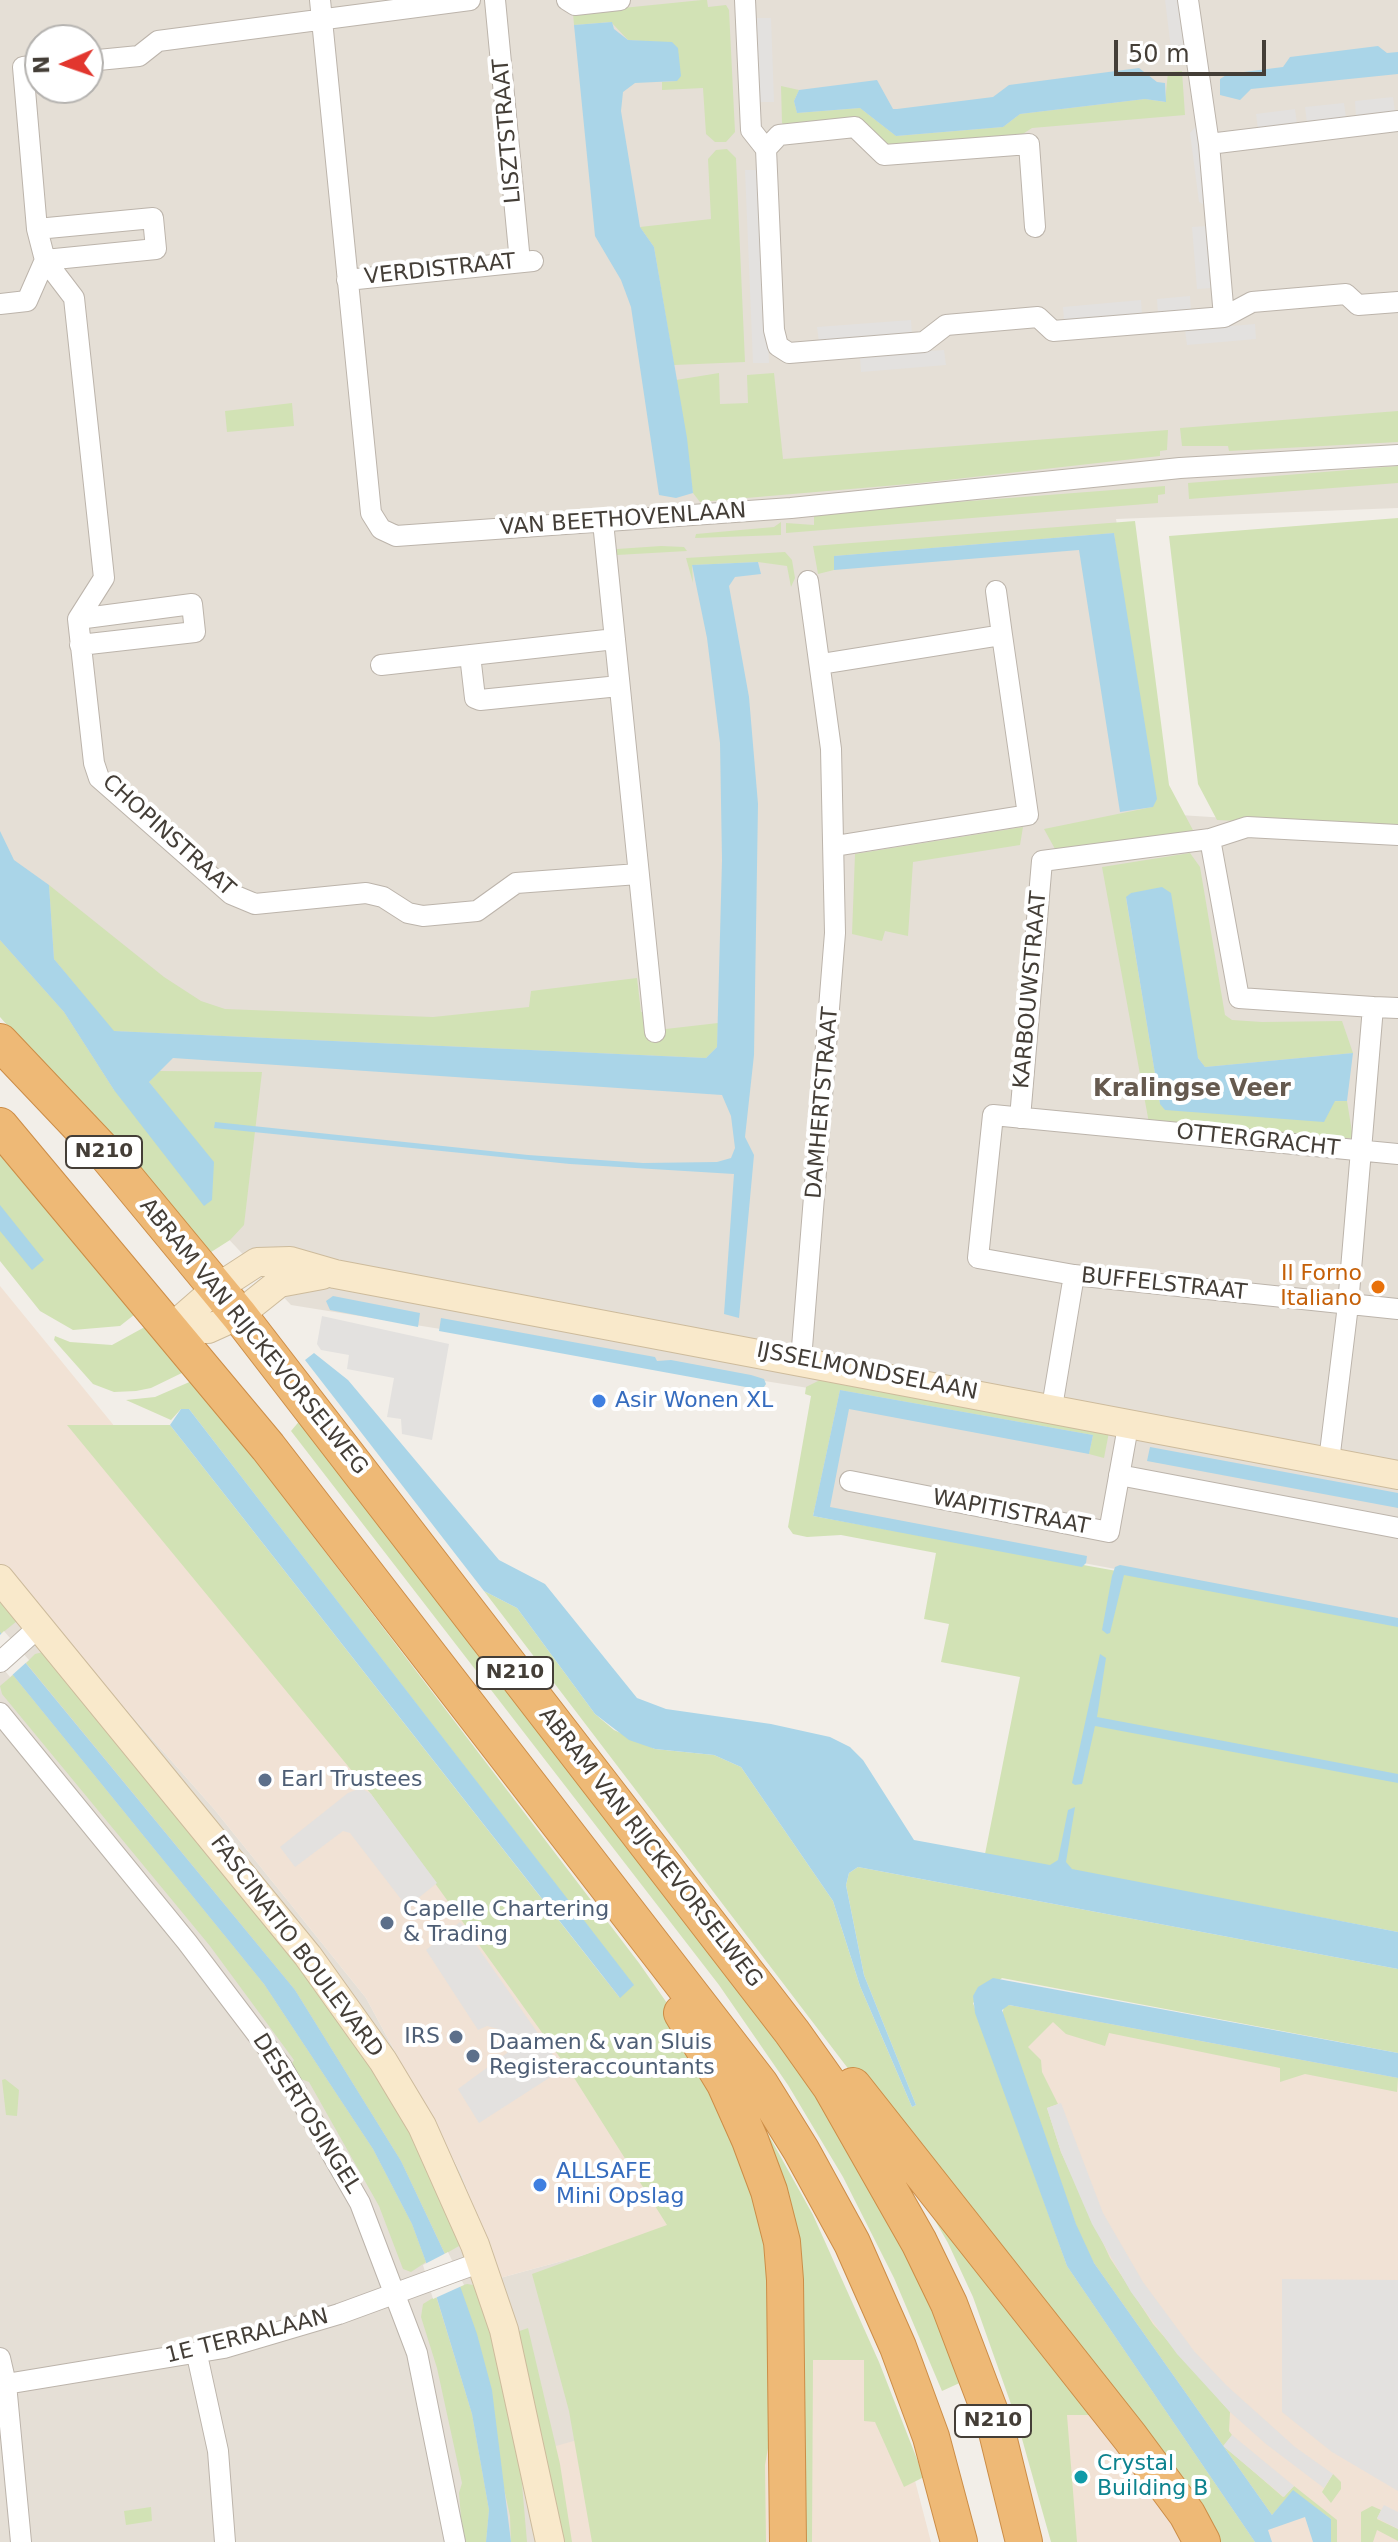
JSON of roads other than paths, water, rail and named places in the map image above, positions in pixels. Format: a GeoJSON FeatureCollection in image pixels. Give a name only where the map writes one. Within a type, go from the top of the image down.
{"type":"FeatureCollection","features":[{"type":"Feature","properties":{"kind":"highway","name":"ABRAM VAN RIJCKEVORSELWEG"},"geometry":{"type":"LineString","coordinates":[[0,1042],[106,1154],[228,1302],[792,2032],[831,2087],[882,2174],[949,2304],[996,2428],[1024,2542]]}},
{"type":"Feature","properties":{"kind":"highway","name":"N210"},"geometry":{"type":"LineString","coordinates":[[0,1126],[323,1517],[760,2084],[801,2150],[852,2243],[898,2347],[931,2437],[959,2542]]}},
{"type":"Feature","properties":{"kind":"highway"},"geometry":{"type":"LineString","coordinates":[[587,1858],[725,2084],[769,2191],[782,2242],[785,2280],[788,2542]]}},
{"type":"Feature","properties":{"kind":"highway"},"geometry":{"type":"LineString","coordinates":[[792,2032],[832,2058],[1130,2437],[1187,2514],[1202,2542]]}},
{"type":"Feature","properties":{"kind":"street"},"geometry":{"type":"LineString","coordinates":[[104,59],[139,56],[158,41],[295,25],[321,9],[470,0]]}},
{"type":"Feature","properties":{"kind":"street","name":"LISZTSTRAAT"},"geometry":{"type":"LineString","coordinates":[[495,0],[527,262]]}},
{"type":"Feature","properties":{"kind":"street"},"geometry":{"type":"LineString","coordinates":[[567,0],[575,5],[620,0]]}},
{"type":"Feature","properties":{"kind":"street"},"geometry":{"type":"LineString","coordinates":[[745,0],[751,130],[766,149],[774,330],[778,346],[789,353],[924,342],[946,325],[962,323],[1038,317],[1053,331],[1224,317],[1252,302],[1346,294],[1358,305],[1398,302]]}},
{"type":"Feature","properties":{"kind":"street"},"geometry":{"type":"LineString","coordinates":[[1188,0],[1209,144],[1224,317]]}},
{"type":"Feature","properties":{"kind":"street","name":"VAN BEETHOVENLAAN"},"geometry":{"type":"LineString","coordinates":[[321,9],[371,513],[381,529],[396,536],[791,508],[1180,468],[1398,455]]}},
{"type":"Feature","properties":{"kind":"street"},"geometry":{"type":"LineString","coordinates":[[26,104],[37,229],[45,260],[74,298],[104,578],[78,619]]}},
{"type":"Feature","properties":{"kind":"street"},"geometry":{"type":"LineString","coordinates":[[1209,144],[1398,121]]}},
{"type":"Feature","properties":{"kind":"street"},"geometry":{"type":"LineString","coordinates":[[766,149],[779,135],[855,127],[884,155],[1029,144],[1035,227]]}},
{"type":"Feature","properties":{"kind":"street"},"geometry":{"type":"LineString","coordinates":[[37,229],[153,218],[156,249],[45,260]]}},
{"type":"Feature","properties":{"kind":"street"},"geometry":{"type":"LineString","coordinates":[[0,304],[27,301],[45,260]]}},
{"type":"Feature","properties":{"kind":"street","name":"VERDISTRAAT"},"geometry":{"type":"LineString","coordinates":[[347,280],[527,262]]}},
{"type":"Feature","properties":{"kind":"street"},"geometry":{"type":"LineString","coordinates":[[603,522],[655,1032]]}},
{"type":"Feature","properties":{"kind":"street","name":"DAMHERTSTRAAT"},"geometry":{"type":"LineString","coordinates":[[801,1360],[833,984],[835,846],[831,749],[808,581]]}},
{"type":"Feature","properties":{"kind":"street"},"geometry":{"type":"LineString","coordinates":[[835,846],[1028,815],[996,591]]}},
{"type":"Feature","properties":{"kind":"street"},"geometry":{"type":"LineString","coordinates":[[78,619],[192,604],[195,632],[80,645]]}},
{"type":"Feature","properties":{"kind":"street","name":"CHOPINSTRAAT"},"geometry":{"type":"LineString","coordinates":[[78,619],[94,763],[99,778],[239,899],[265,905],[374,894],[408,913],[423,916],[477,911],[516,883],[638,874]]}},
{"type":"Feature","properties":{"kind":"street"},"geometry":{"type":"LineString","coordinates":[[821,664],[1002,635]]}},
{"type":"Feature","properties":{"kind":"street"},"geometry":{"type":"LineString","coordinates":[[381,665],[615,639]]}},
{"type":"Feature","properties":{"kind":"street"},"geometry":{"type":"LineString","coordinates":[[470,655],[475,698],[480,700],[619,686]]}},
{"type":"Feature","properties":{"kind":"street"},"geometry":{"type":"LineString","coordinates":[[1398,835],[1247,827],[1210,839],[1239,998],[1398,1008]]}},
{"type":"Feature","properties":{"kind":"street","name":"KARBOUWSTRAAT"},"geometry":{"type":"LineString","coordinates":[[978,1258],[993,1115],[1020,1118],[1042,861],[1210,839]]}},
{"type":"Feature","properties":{"kind":"street","name":"OTTERGRACHT"},"geometry":{"type":"LineString","coordinates":[[1020,1118],[1361,1151],[1373,1007]]}},
{"type":"Feature","properties":{"kind":"street"},"geometry":{"type":"LineString","coordinates":[[1329,1461],[1348,1305],[1361,1151],[1398,1154]]}},
{"type":"Feature","properties":{"kind":"street","name":"BUFFELSTRAAT"},"geometry":{"type":"LineString","coordinates":[[978,1258],[1074,1275],[1398,1309]]}},
{"type":"Feature","properties":{"kind":"street","name":"IJSSELMONDSELAAN"},"geometry":{"type":"LineString","coordinates":[[170,1329],[279,1283],[335,1274],[1129,1421],[1398,1475]]}},
{"type":"Feature","properties":{"kind":"street"},"geometry":{"type":"LineString","coordinates":[[1052,1407],[1074,1275]]}},
{"type":"Feature","properties":{"kind":"street","name":"WAPITISTRAAT"},"geometry":{"type":"LineString","coordinates":[[850,1481],[1109,1532],[1129,1421]]}},
{"type":"Feature","properties":{"kind":"street"},"geometry":{"type":"LineString","coordinates":[[1119,1475],[1398,1528]]}},
{"type":"Feature","properties":{"kind":"street","name":"FASCINATIO BOULEVARD"},"geometry":{"type":"LineString","coordinates":[[0,1579],[32,1633],[343,2002],[422,2126],[471,2265],[504,2330],[550,2542]]}},
{"type":"Feature","properties":{"kind":"street"},"geometry":{"type":"LineString","coordinates":[[0,1662],[32,1633]]}},
{"type":"Feature","properties":{"kind":"street","name":"DESERTOSINGEL"},"geometry":{"type":"LineString","coordinates":[[0,1713],[187,1942],[282,2067],[360,2203],[420,2364],[455,2542]]}},
{"type":"Feature","properties":{"kind":"street","name":"1E TERRALAAN"},"geometry":{"type":"LineString","coordinates":[[6,2384],[197,2355],[313,2322],[471,2265]]}},
{"type":"Feature","properties":{"kind":"street"},"geometry":{"type":"LineString","coordinates":[[197,2355],[218,2451],[225,2542]]}},
{"type":"Feature","properties":{"kind":"street"},"geometry":{"type":"LineString","coordinates":[[0,2358],[6,2384],[21,2542]]}},
{"type":"Feature","properties":{"kind":"street","name":"FASCINATIO BOULEVARD"},"geometry":{"type":"LineString","coordinates":[[531,2456],[534,2542]]}},
{"type":"Feature","properties":{"kind":"water"},"geometry":{"type":"Polygon","coordinates":[[[612,22],[614,29],[628,40],[672,42],[678,48],[681,76],[677,81],[635,83],[623,92],[621,111],[640,227],[654,247],[687,438],[693,493],[676,498],[659,495],[631,307],[621,280],[595,236],[574,25],[612,22]]]}},
{"type":"Feature","properties":{"kind":"water"},"geometry":{"type":"Polygon","coordinates":[[[1378,46],[1387,53],[1398,52],[1398,74],[1251,89],[1240,100],[1220,95],[1220,79],[1228,74],[1283,67],[1290,57],[1378,46]]]}},
{"type":"Feature","properties":{"kind":"water"},"geometry":{"type":"Polygon","coordinates":[[[1139,68],[1157,82],[1165,83],[1166,102],[1145,99],[1020,114],[1003,127],[896,136],[860,108],[797,113],[794,101],[799,90],[877,80],[893,109],[897,109],[993,97],[1009,85],[1139,68]]]}},
{"type":"Feature","properties":{"kind":"water"},"geometry":{"type":"Polygon","coordinates":[[[1114,533],[1157,799],[1153,807],[1120,812],[1079,550],[834,570],[834,556],[1114,533]]]}},
{"type":"Feature","properties":{"kind":"water"},"geometry":{"type":"Polygon","coordinates":[[[758,562],[761,574],[735,577],[729,586],[749,697],[758,804],[754,1055],[745,1137],[754,1155],[739,1318],[724,1314],[734,1174],[570,1164],[214,1128],[215,1122],[528,1155],[643,1163],[717,1162],[731,1158],[735,1148],[731,1116],[722,1095],[173,1058],[149,1082],[214,1162],[212,1200],[204,1206],[114,1090],[64,1012],[0,940],[0,831],[14,860],[49,885],[54,959],[114,1031],[706,1058],[717,1047],[722,860],[720,743],[707,638],[692,565],[758,562]]]}},
{"type":"Feature","properties":{"kind":"water"},"geometry":{"type":"Polygon","coordinates":[[[1162,887],[1171,893],[1198,1058],[1205,1067],[1353,1053],[1347,1101],[1335,1101],[1324,1122],[1165,1110],[1160,1104],[1126,897],[1131,893],[1162,887]]]}},
{"type":"Feature","properties":{"kind":"water"},"geometry":{"type":"Polygon","coordinates":[[[0,1205],[44,1260],[32,1270],[0,1231],[0,1205]]]}},
{"type":"Feature","properties":{"kind":"water"},"geometry":{"type":"Polygon","coordinates":[[[333,1296],[420,1313],[418,1327],[330,1310],[326,1301],[333,1296]]]}},
{"type":"Feature","properties":{"kind":"water"},"geometry":{"type":"Polygon","coordinates":[[[441,1318],[655,1357],[657,1361],[671,1360],[751,1375],[764,1379],[766,1384],[762,1390],[439,1331],[441,1318]]]}},
{"type":"Feature","properties":{"kind":"water"},"geometry":{"type":"Polygon","coordinates":[[[314,1353],[348,1380],[499,1560],[545,1584],[637,1698],[666,1709],[771,1724],[830,1737],[850,1747],[863,1760],[914,1840],[1050,1865],[1058,1860],[1068,1810],[1075,1807],[1066,1862],[1072,1869],[1398,1932],[1398,1969],[858,1867],[849,1873],[846,1885],[864,1975],[916,2105],[912,2107],[860,1986],[833,1901],[741,1767],[714,1755],[655,1749],[629,1740],[595,1714],[517,1608],[484,1591],[305,1360],[314,1353]]]}},
{"type":"Feature","properties":{"kind":"water"},"geometry":{"type":"Polygon","coordinates":[[[840,1390],[1093,1435],[1089,1454],[849,1409],[830,1507],[1087,1556],[1086,1563],[1082,1567],[813,1516],[840,1390]]]}},
{"type":"Feature","properties":{"kind":"water"},"geometry":{"type":"Polygon","coordinates":[[[181,1409],[189,1409],[634,1985],[620,1998],[170,1425],[181,1409]]]}},
{"type":"Feature","properties":{"kind":"water"},"geometry":{"type":"Polygon","coordinates":[[[1150,1447],[1398,1493],[1398,1508],[1147,1461],[1150,1447]]]}},
{"type":"Feature","properties":{"kind":"water"},"geometry":{"type":"Polygon","coordinates":[[[1120,1565],[1398,1618],[1398,1627],[1124,1575],[1110,1633],[1107,1634],[1102,1630],[1112,1576],[1115,1567],[1120,1565]]]}},
{"type":"Feature","properties":{"kind":"water"},"geometry":{"type":"Polygon","coordinates":[[[0,1632],[295,1990],[401,2161],[460,2286],[477,2334],[492,2390],[511,2542],[486,2542],[489,2510],[472,2414],[412,2224],[373,2149],[264,1984],[0,1659],[0,1632]]]}},
{"type":"Feature","properties":{"kind":"water"},"geometry":{"type":"Polygon","coordinates":[[[1100,1654],[1106,1658],[1097,1717],[1398,1774],[1398,1783],[1095,1726],[1082,1784],[1075,1785],[1072,1783],[1100,1654]]]}},
{"type":"Feature","properties":{"kind":"water"},"geometry":{"type":"Polygon","coordinates":[[[993,1978],[1398,2053],[1398,2078],[1009,2005],[1002,2010],[1076,2224],[1094,2263],[1272,2515],[1293,2490],[1331,2519],[1331,2542],[1313,2542],[1305,2517],[1268,2530],[1272,2542],[1255,2542],[1067,2266],[975,2013],[973,1996],[978,1987],[993,1978]]]}},
{"type":"Feature","properties":{"kind":"place","name":"Il Forno Italiano"},"geometry":{"type":"Point","coordinates":[1378,1287]}},
{"type":"Feature","properties":{"kind":"place","name":"Asir Wonen XL"},"geometry":{"type":"Point","coordinates":[599,1401]}},
{"type":"Feature","properties":{"kind":"place","name":"Earl Trustees"},"geometry":{"type":"Point","coordinates":[265,1780]}},
{"type":"Feature","properties":{"kind":"place","name":"Capelle Chartering & Trading"},"geometry":{"type":"Point","coordinates":[387,1923]}},
{"type":"Feature","properties":{"kind":"place","name":"IRS"},"geometry":{"type":"Point","coordinates":[456,2037]}},
{"type":"Feature","properties":{"kind":"place","name":"Daamen & van Sluis Registeraccountants"},"geometry":{"type":"Point","coordinates":[473,2056]}},
{"type":"Feature","properties":{"kind":"place","name":"ALLSAFE Mini Opslag"},"geometry":{"type":"Point","coordinates":[540,2185]}},
{"type":"Feature","properties":{"kind":"place","name":"Crystal Building B"},"geometry":{"type":"Point","coordinates":[1081,2477]}},
{"type":"Feature","properties":{"kind":"district","name":"Kralingse Veer"},"geometry":{"type":"Point","coordinates":[1192,1090]}}]}
